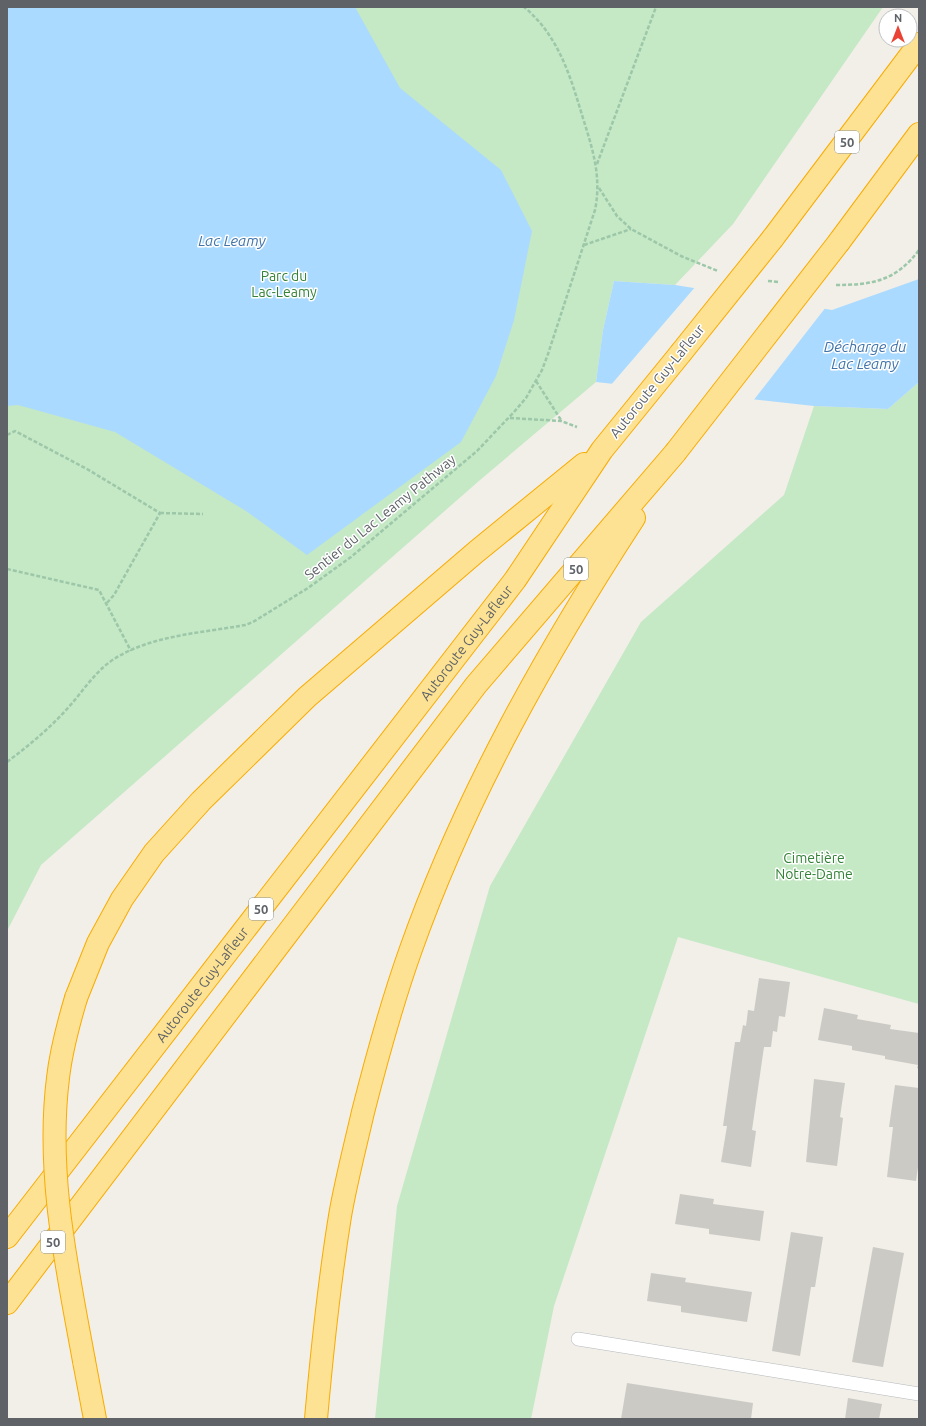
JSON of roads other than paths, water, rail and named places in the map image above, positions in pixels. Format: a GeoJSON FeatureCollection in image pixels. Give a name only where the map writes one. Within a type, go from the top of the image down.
{"type":"FeatureCollection","features":[{"type":"Feature","properties":{"kind":"highway","name":"Autoroute Guy-Lafleur"},"geometry":{"type":"LineString","coordinates":[[7,1237],[515,580],[602,450],[773,238],[919,44]]}},
{"type":"Feature","properties":{"kind":"highway","name":"50"},"geometry":{"type":"LineString","coordinates":[[7,1303],[476,685],[675,453],[839,242],[919,134]]}},
{"type":"Feature","properties":{"kind":"highway"},"geometry":{"type":"LineString","coordinates":[[95,1419],[64,1244],[57,1191],[55,1141],[58,1079],[64,1042],[76,998],[105,927],[132,883],[154,853],[210,792],[307,697],[476,552],[602,450]]}},
{"type":"Feature","properties":{"kind":"highway"},"geometry":{"type":"LineString","coordinates":[[316,1419],[326,1309],[344,1195],[371,1080],[411,949],[445,864],[497,752],[586,595],[675,453]]}},
{"type":"Feature","properties":{"kind":"lane"},"geometry":{"type":"LineString","coordinates":[[578,1339],[919,1394]]}},
{"type":"Feature","properties":{"kind":"water","name":"Lac Leamy"},"geometry":{"type":"Polygon","coordinates":[[[7,7],[355,7],[400,88],[501,170],[532,231],[514,320],[496,376],[461,442],[307,555],[246,511],[115,432],[18,405],[7,406],[7,7]]]}},
{"type":"Feature","properties":{"kind":"water","name":"Décharge du Lac Leamy"},"geometry":{"type":"Polygon","coordinates":[[[919,279],[919,382],[888,409],[814,406],[596,382],[603,330],[614,281],[675,285],[832,310],[919,279]]]}},
{"type":"Feature","properties":{"kind":"park label","name":"Parc du Lac-Leamy"},"geometry":{"type":"Point","coordinates":[284,284]}},
{"type":"Feature","properties":{"kind":"park label","name":"Cimetière Notre-Dame"},"geometry":{"type":"Point","coordinates":[814,866]}}]}
